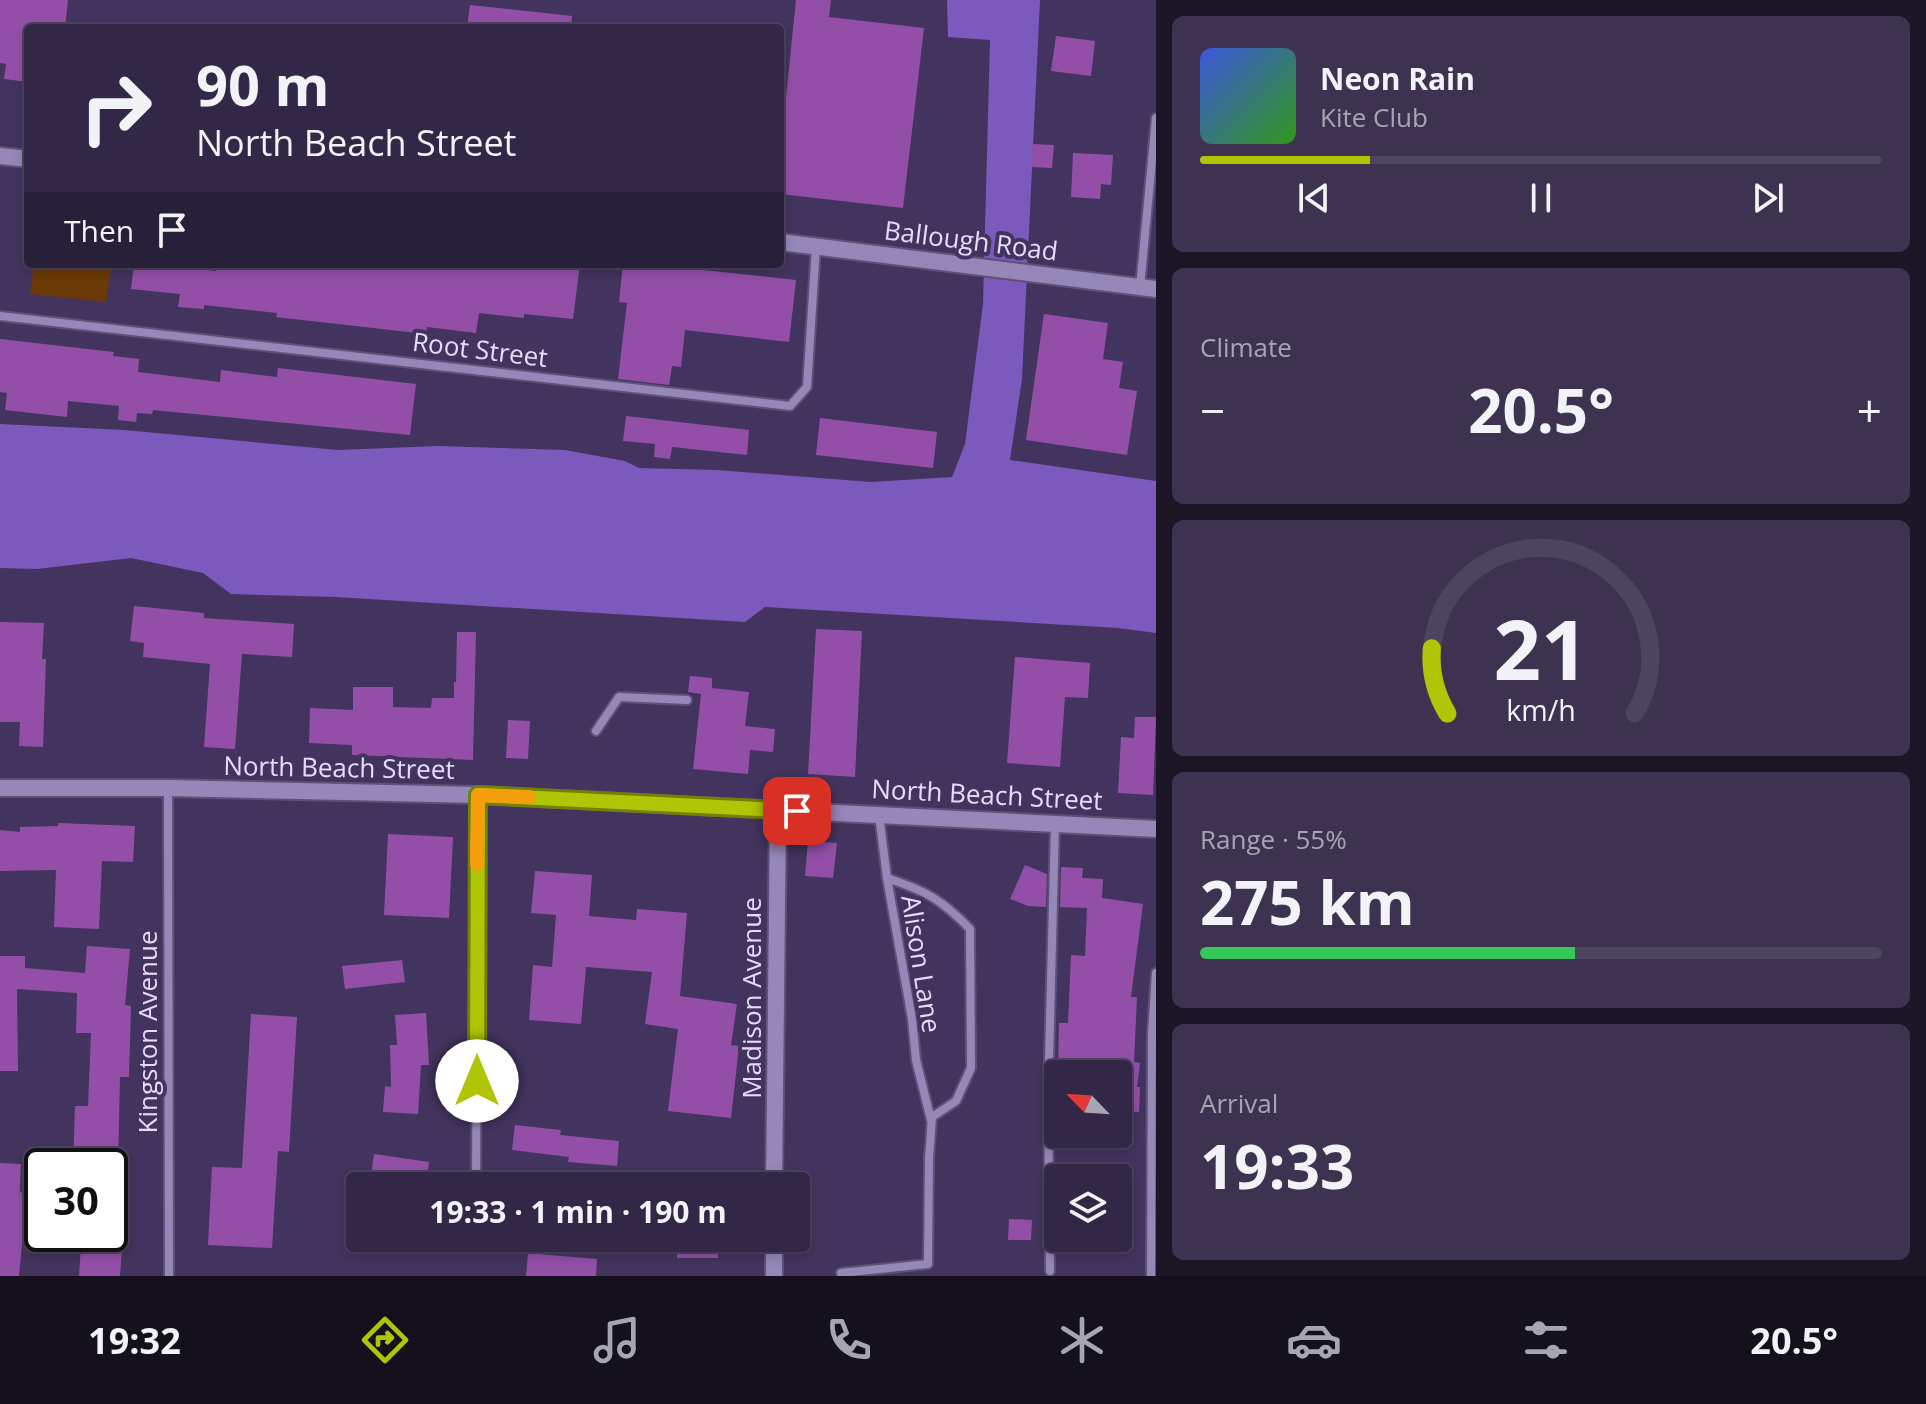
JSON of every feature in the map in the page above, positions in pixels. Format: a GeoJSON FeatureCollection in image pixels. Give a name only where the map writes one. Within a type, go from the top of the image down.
{"type":"FeatureCollection","features":[{"type":"Feature","properties":{"kind":"street"},"geometry":{"type":"LineString","coordinates":[[1148,288],[1156,118]]}},
{"type":"Feature","properties":{"kind":"street"},"geometry":{"type":"LineString","coordinates":[[0,156],[24,159]]}},
{"type":"Feature","properties":{"kind":"street","name":"Ballough Road"},"geometry":{"type":"LineString","coordinates":[[784,242],[1148,288]]}},
{"type":"Feature","properties":{"kind":"street","name":"Root Street"},"geometry":{"type":"LineString","coordinates":[[0,316],[790,406],[807,387],[816,246]]}},
{"type":"Feature","properties":{"kind":"street"},"geometry":{"type":"LineString","coordinates":[[596,731],[619,697],[687,700]]}},
{"type":"Feature","properties":{"kind":"street","name":"North Beach Street"},"geometry":{"type":"LineString","coordinates":[[0,788],[168,788],[478,795],[1156,829]]}},
{"type":"Feature","properties":{"kind":"street","name":"Kingston Avenue"},"geometry":{"type":"LineString","coordinates":[[168,788],[169,1276]]}},
{"type":"Feature","properties":{"kind":"street"},"geometry":{"type":"LineString","coordinates":[[476,1172],[478,795]]}},
{"type":"Feature","properties":{"kind":"street","name":"Madison Avenue"},"geometry":{"type":"LineString","coordinates":[[774,1172],[778,811]]}},
{"type":"Feature","properties":{"kind":"street","name":"Alison Lane"},"geometry":{"type":"LineString","coordinates":[[841,1273],[928,1264],[932,1121],[916,1060],[879,813]]}},
{"type":"Feature","properties":{"kind":"street"},"geometry":{"type":"LineString","coordinates":[[1050,1271],[1048,1100],[1055,823]]}},
{"type":"Feature","properties":{"kind":"street"},"geometry":{"type":"LineString","coordinates":[[887,878],[925,891],[949,907],[970,929],[971,1068],[956,1101],[932,1117],[932,1121]]}},
{"type":"Feature","properties":{"kind":"street"},"geometry":{"type":"LineString","coordinates":[[1151,1276],[1152,1033],[1156,973]]}},
{"type":"Feature","properties":{"kind":"street"},"geometry":{"type":"LineString","coordinates":[[774,1252],[774,1276]]}},
{"type":"Feature","properties":{"kind":"shaded area"},"geometry":{"type":"Polygon","coordinates":[[[947,0],[1040,0],[1022,379],[1010,460],[1156,481],[1156,633],[1118,628],[765,607],[745,622],[336,597],[231,594],[203,573],[131,558],[37,569],[0,568],[0,424],[124,430],[338,450],[438,446],[565,450],[625,461],[639,468],[717,470],[871,482],[952,477],[965,444],[983,304],[990,40],[948,37],[947,0]]]}},
{"type":"Feature","properties":{"kind":"shaded area"},"geometry":{"type":"Polygon","coordinates":[[[33,268],[111,268],[106,302],[30,294],[33,268]]]}},
{"type":"Feature","properties":{"kind":"building"},"geometry":{"type":"Polygon","coordinates":[[[0,0],[68,0],[65,24],[24,24],[24,82],[4,79],[6,64],[0,63],[0,0]]]}},
{"type":"Feature","properties":{"kind":"building"},"geometry":{"type":"Polygon","coordinates":[[[796,0],[831,0],[829,17],[924,28],[903,208],[784,194],[784,116],[796,0]]]}},
{"type":"Feature","properties":{"kind":"building"},"geometry":{"type":"Polygon","coordinates":[[[470,5],[572,16],[571,24],[468,24],[470,5]]]}},
{"type":"Feature","properties":{"kind":"building"},"geometry":{"type":"Polygon","coordinates":[[[1056,36],[1095,41],[1091,76],[1051,71],[1056,36]]]}},
{"type":"Feature","properties":{"kind":"building"},"geometry":{"type":"Polygon","coordinates":[[[1033,144],[1054,145],[1052,168],[1031,167],[1033,144]]]}},
{"type":"Feature","properties":{"kind":"building"},"geometry":{"type":"Polygon","coordinates":[[[1073,153],[1113,155],[1111,185],[1101,184],[1100,199],[1071,197],[1073,153]]]}},
{"type":"Feature","properties":{"kind":"building"},"geometry":{"type":"Polygon","coordinates":[[[134,268],[216,271],[216,268],[579,268],[573,319],[479,313],[476,333],[427,327],[426,334],[276,317],[277,313],[204,305],[204,309],[178,307],[180,294],[131,289],[134,268]]]}},
{"type":"Feature","properties":{"kind":"building"},"geometry":{"type":"Polygon","coordinates":[[[623,268],[684,268],[796,280],[789,342],[685,330],[681,367],[672,366],[669,385],[618,379],[627,303],[619,302],[623,268]]]}},
{"type":"Feature","properties":{"kind":"building"},"geometry":{"type":"Polygon","coordinates":[[[1044,314],[1108,323],[1103,359],[1123,362],[1119,388],[1137,391],[1127,455],[1026,440],[1044,314]]]}},
{"type":"Feature","properties":{"kind":"building"},"geometry":{"type":"Polygon","coordinates":[[[0,339],[114,352],[113,356],[139,359],[138,372],[220,382],[221,370],[277,377],[278,368],[416,384],[410,435],[153,410],[152,414],[137,413],[136,422],[118,420],[119,406],[68,401],[67,417],[5,410],[7,393],[0,392],[0,339]]]}},
{"type":"Feature","properties":{"kind":"building"},"geometry":{"type":"Polygon","coordinates":[[[626,416],[749,430],[747,455],[672,447],[670,459],[654,457],[655,444],[623,441],[626,416]]]}},
{"type":"Feature","properties":{"kind":"building"},"geometry":{"type":"Polygon","coordinates":[[[820,418],[937,432],[933,468],[816,455],[820,418]]]}},
{"type":"Feature","properties":{"kind":"building"},"geometry":{"type":"Polygon","coordinates":[[[134,606],[204,613],[204,618],[294,624],[292,657],[242,654],[235,749],[204,747],[210,664],[143,657],[144,643],[130,641],[134,606]]]}},
{"type":"Feature","properties":{"kind":"building"},"geometry":{"type":"Polygon","coordinates":[[[0,622],[44,623],[43,747],[19,746],[20,722],[0,722],[0,622]]]}},
{"type":"Feature","properties":{"kind":"building"},"geometry":{"type":"Polygon","coordinates":[[[816,629],[862,631],[855,777],[808,774],[816,629]]]}},
{"type":"Feature","properties":{"kind":"building"},"geometry":{"type":"Polygon","coordinates":[[[457,632],[476,632],[473,760],[352,755],[352,745],[309,743],[310,708],[353,710],[353,687],[393,687],[393,707],[431,708],[432,698],[454,698],[457,632]]]}},
{"type":"Feature","properties":{"kind":"building"},"geometry":{"type":"Polygon","coordinates":[[[1015,657],[1090,663],[1088,698],[1065,697],[1060,767],[1007,763],[1015,657]]]}},
{"type":"Feature","properties":{"kind":"building"},"geometry":{"type":"Polygon","coordinates":[[[690,676],[712,678],[712,688],[749,692],[745,726],[775,729],[773,752],[750,750],[748,774],[693,769],[701,694],[688,692],[690,676]]]}},
{"type":"Feature","properties":{"kind":"building"},"geometry":{"type":"Polygon","coordinates":[[[1135,717],[1156,717],[1153,795],[1118,793],[1121,737],[1134,738],[1135,717]]]}},
{"type":"Feature","properties":{"kind":"building"},"geometry":{"type":"Polygon","coordinates":[[[508,720],[530,721],[528,759],[506,758],[508,720]]]}},
{"type":"Feature","properties":{"kind":"building"},"geometry":{"type":"Polygon","coordinates":[[[58,823],[135,826],[133,862],[102,861],[99,929],[54,927],[56,870],[0,871],[0,830],[20,832],[20,827],[58,826],[58,823]]]}},
{"type":"Feature","properties":{"kind":"building"},"geometry":{"type":"Polygon","coordinates":[[[388,834],[453,837],[449,918],[384,915],[388,834]]]}},
{"type":"Feature","properties":{"kind":"building"},"geometry":{"type":"Polygon","coordinates":[[[808,841],[837,843],[833,878],[805,876],[808,841]]]}},
{"type":"Feature","properties":{"kind":"building"},"geometry":{"type":"Polygon","coordinates":[[[1025,865],[1047,874],[1046,907],[1028,906],[1010,899],[1025,865]]]}},
{"type":"Feature","properties":{"kind":"building"},"geometry":{"type":"Polygon","coordinates":[[[1061,867],[1083,868],[1082,878],[1103,879],[1102,898],[1143,904],[1131,997],[1137,997],[1134,1062],[1140,1063],[1137,1087],[1140,1087],[1139,1112],[1132,1112],[1132,1060],[1058,1060],[1059,1023],[1068,1023],[1071,955],[1085,956],[1087,908],[1060,907],[1061,867]]]}},
{"type":"Feature","properties":{"kind":"building"},"geometry":{"type":"Polygon","coordinates":[[[535,871],[592,875],[589,916],[636,920],[637,909],[687,913],[680,996],[737,1004],[731,1045],[739,1046],[731,1118],[668,1111],[678,1029],[645,1024],[652,972],[586,967],[581,1024],[529,1020],[533,965],[552,967],[556,915],[531,913],[535,871]]]}},
{"type":"Feature","properties":{"kind":"building"},"geometry":{"type":"Polygon","coordinates":[[[87,946],[130,949],[125,1005],[131,1006],[129,1077],[120,1077],[118,1148],[74,1148],[75,1106],[88,1106],[91,1033],[76,1033],[77,993],[17,989],[18,1071],[0,1071],[0,956],[25,956],[25,968],[85,973],[87,946]]]}},
{"type":"Feature","properties":{"kind":"building"},"geometry":{"type":"Polygon","coordinates":[[[402,960],[405,982],[345,989],[342,966],[402,960]]]}},
{"type":"Feature","properties":{"kind":"building"},"geometry":{"type":"Polygon","coordinates":[[[426,1013],[429,1065],[421,1065],[418,1114],[383,1112],[385,1086],[391,1087],[390,1045],[397,1045],[395,1015],[426,1013]]]}},
{"type":"Feature","properties":{"kind":"building"},"geometry":{"type":"Polygon","coordinates":[[[251,1014],[297,1017],[289,1152],[278,1151],[272,1248],[208,1245],[212,1167],[242,1168],[251,1014]]]}},
{"type":"Feature","properties":{"kind":"building"},"geometry":{"type":"Polygon","coordinates":[[[515,1125],[561,1130],[560,1135],[619,1141],[617,1166],[568,1162],[569,1157],[512,1150],[515,1125]]]}},
{"type":"Feature","properties":{"kind":"building"},"geometry":{"type":"Polygon","coordinates":[[[374,1154],[429,1162],[428,1172],[372,1172],[374,1154]]]}},
{"type":"Feature","properties":{"kind":"building"},"geometry":{"type":"Polygon","coordinates":[[[0,1163],[21,1164],[24,1224],[19,1276],[0,1276],[0,1163]]]}},
{"type":"Feature","properties":{"kind":"building"},"geometry":{"type":"Polygon","coordinates":[[[1009,1219],[1032,1220],[1031,1240],[1008,1240],[1009,1219]]]}},
{"type":"Feature","properties":{"kind":"building"},"geometry":{"type":"Polygon","coordinates":[[[81,1252],[122,1252],[120,1276],[79,1276],[81,1252]]]}},
{"type":"Feature","properties":{"kind":"building"},"geometry":{"type":"Polygon","coordinates":[[[677,1252],[718,1252],[718,1258],[677,1258],[677,1252]]]}},
{"type":"Feature","properties":{"kind":"building"},"geometry":{"type":"Polygon","coordinates":[[[528,1253],[597,1259],[596,1276],[526,1276],[528,1253]]]}},
{"type":"Feature","properties":{"kind":"slow traffic"},"geometry":{"type":"LineString","coordinates":[[477,864],[478,795],[529,797]]}},
{"type":"Feature","properties":{"kind":"route"},"geometry":{"type":"LineString","coordinates":[[477,1081],[478,795],[797,811]]}}]}
